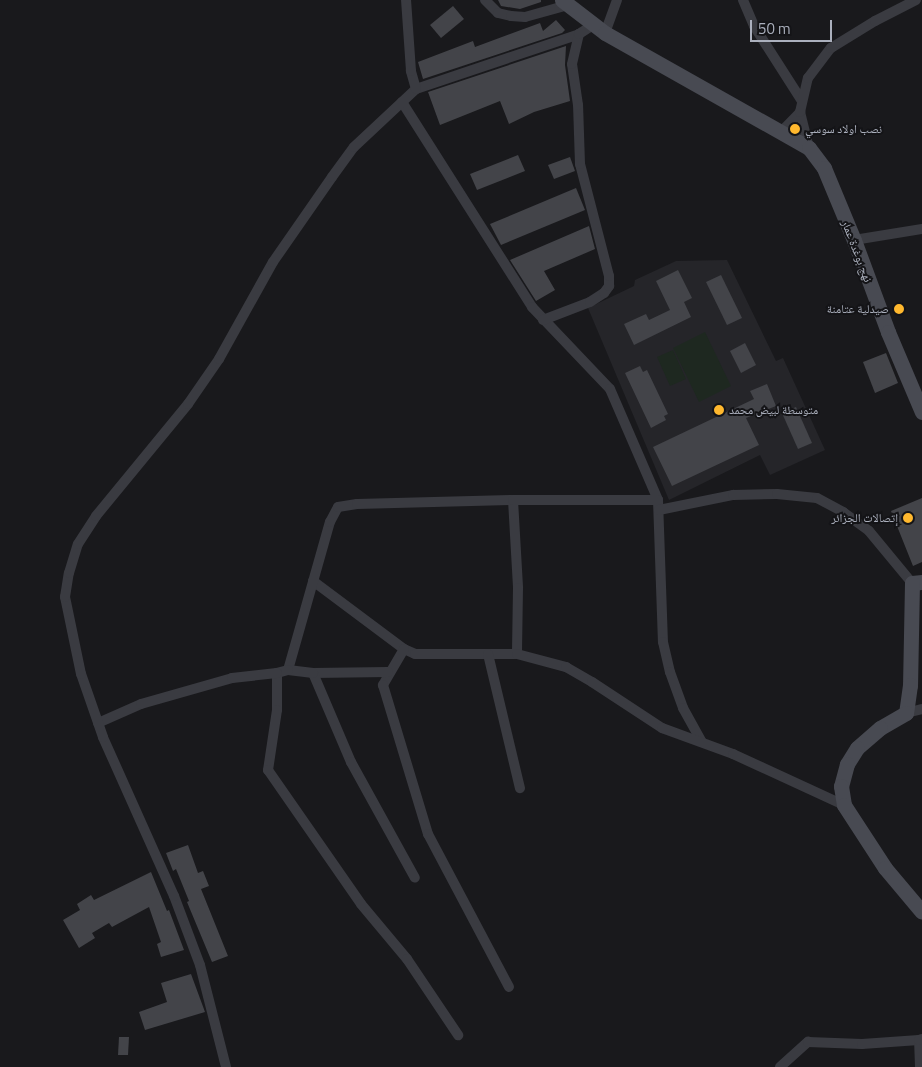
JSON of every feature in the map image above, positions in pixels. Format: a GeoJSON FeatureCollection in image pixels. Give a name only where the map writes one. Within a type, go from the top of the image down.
{"type":"FeatureCollection","features":[{"type":"Feature","properties":{"kind":"main road"},"geometry":{"type":"LineString","coordinates":[[565,2],[599,29],[810,148]]}},
{"type":"Feature","properties":{"kind":"main road","name":"نهج بوغدة عمار"},"geometry":{"type":"LineString","coordinates":[[810,148],[824,168],[854,240],[888,332],[922,412]]}},
{"type":"Feature","properties":{"kind":"main road"},"geometry":{"type":"LineString","coordinates":[[917,582],[910,685],[906,713],[880,728],[858,748],[847,764],[841,786],[844,805],[885,868],[922,912]]}},
{"type":"Feature","properties":{"kind":"street"},"geometry":{"type":"LineString","coordinates":[[406,0],[411,70],[416,89]]}},
{"type":"Feature","properties":{"kind":"street"},"geometry":{"type":"LineString","coordinates":[[485,0],[498,13],[525,17],[565,2]]}},
{"type":"Feature","properties":{"kind":"street"},"geometry":{"type":"LineString","coordinates":[[226,1067],[200,965],[174,896],[98,723],[81,674],[65,597],[78,544],[96,516],[164,435],[219,359],[272,262],[354,147],[416,89],[599,29],[617,0]]}},
{"type":"Feature","properties":{"kind":"street"},"geometry":{"type":"LineString","coordinates":[[743,0],[754,26],[801,106],[810,148]]}},
{"type":"Feature","properties":{"kind":"street"},"geometry":{"type":"LineString","coordinates":[[781,132],[801,106],[808,78],[831,48],[875,21],[916,0]]}},
{"type":"Feature","properties":{"kind":"street"},"geometry":{"type":"LineString","coordinates":[[543,320],[590,302],[604,293],[609,286],[609,276],[580,164],[578,105],[572,64],[579,34]]}},
{"type":"Feature","properties":{"kind":"street"},"geometry":{"type":"LineString","coordinates":[[402,102],[532,307],[599,375],[610,389],[658,505],[663,642],[670,672],[683,708],[702,742]]}},
{"type":"Feature","properties":{"kind":"street"},"geometry":{"type":"LineString","coordinates":[[854,240],[922,229]]}},
{"type":"Feature","properties":{"kind":"street"},"geometry":{"type":"LineString","coordinates":[[458,1035],[418,974],[361,904],[268,770],[283,672],[330,522],[338,507],[358,504],[513,500],[658,505],[733,495],[777,494],[817,498],[843,512],[869,531],[917,582]]}},
{"type":"Feature","properties":{"kind":"street"},"geometry":{"type":"LineString","coordinates":[[513,500],[518,588],[517,654]]}},
{"type":"Feature","properties":{"kind":"street"},"geometry":{"type":"LineString","coordinates":[[313,581],[404,649],[415,654],[517,654],[566,667],[662,728],[768,769],[844,805]]}},
{"type":"Feature","properties":{"kind":"street"},"geometry":{"type":"LineString","coordinates":[[404,649],[388,672],[383,685],[428,834],[510,987]]}},
{"type":"Feature","properties":{"kind":"street"},"geometry":{"type":"LineString","coordinates":[[488,654],[520,788]]}},
{"type":"Feature","properties":{"kind":"street"},"geometry":{"type":"LineString","coordinates":[[98,723],[141,704],[232,678],[283,672],[313,674],[388,672]]}},
{"type":"Feature","properties":{"kind":"street"},"geometry":{"type":"LineString","coordinates":[[313,674],[351,762],[415,878]]}},
{"type":"Feature","properties":{"kind":"street"},"geometry":{"type":"LineString","coordinates":[[906,713],[922,709]]}},
{"type":"Feature","properties":{"kind":"street"},"geometry":{"type":"LineString","coordinates":[[780,1067],[808,1042],[862,1044],[921,1040],[920,1067]]}},
{"type":"Feature","properties":{"kind":"shaded area","name":"متوسطة لبيض محمد"},"geometry":{"type":"Polygon","coordinates":[[[727,260],[776,361],[783,358],[825,450],[770,475],[760,455],[669,500],[588,308],[634,286],[635,280],[676,261],[727,260]]]}},
{"type":"Feature","properties":{"kind":"shaded area"},"geometry":{"type":"Polygon","coordinates":[[[705,332],[731,386],[699,402],[673,348],[705,332]]]}},
{"type":"Feature","properties":{"kind":"shaded area"},"geometry":{"type":"Polygon","coordinates":[[[673,350],[686,379],[670,386],[657,357],[673,350]]]}},
{"type":"Feature","properties":{"kind":"building"},"geometry":{"type":"Polygon","coordinates":[[[498,0],[541,0],[541,2],[520,9],[501,6],[498,0]]]}},
{"type":"Feature","properties":{"kind":"building"},"geometry":{"type":"Polygon","coordinates":[[[453,6],[464,19],[441,38],[430,25],[453,6]]]}},
{"type":"Feature","properties":{"kind":"building"},"geometry":{"type":"Polygon","coordinates":[[[556,20],[565,30],[562,33],[423,79],[418,62],[473,41],[475,47],[540,23],[543,31],[556,20]]]}},
{"type":"Feature","properties":{"kind":"building"},"geometry":{"type":"Polygon","coordinates":[[[566,46],[565,65],[570,101],[534,112],[509,124],[500,101],[440,125],[428,92],[566,46]]]}},
{"type":"Feature","properties":{"kind":"building"},"geometry":{"type":"Polygon","coordinates":[[[518,155],[525,171],[477,190],[470,174],[518,155]]]}},
{"type":"Feature","properties":{"kind":"building"},"geometry":{"type":"Polygon","coordinates":[[[570,157],[575,171],[554,179],[548,165],[570,157]]]}},
{"type":"Feature","properties":{"kind":"building"},"geometry":{"type":"Polygon","coordinates":[[[576,188],[585,210],[501,245],[490,224],[576,188]]]}},
{"type":"Feature","properties":{"kind":"building"},"geometry":{"type":"Polygon","coordinates":[[[589,226],[595,249],[544,271],[555,290],[536,301],[510,260],[589,226]]]}},
{"type":"Feature","properties":{"kind":"building"},"geometry":{"type":"Polygon","coordinates":[[[678,270],[692,298],[684,302],[691,317],[634,345],[624,324],[646,314],[649,320],[670,310],[656,281],[678,270]]]}},
{"type":"Feature","properties":{"kind":"building"},"geometry":{"type":"Polygon","coordinates":[[[721,275],[742,318],[727,325],[706,282],[721,275]]]}},
{"type":"Feature","properties":{"kind":"building"},"geometry":{"type":"Polygon","coordinates":[[[745,343],[756,365],[741,373],[730,351],[745,343]]]}},
{"type":"Feature","properties":{"kind":"building"},"geometry":{"type":"Polygon","coordinates":[[[886,353],[898,383],[875,393],[863,362],[886,353]]]}},
{"type":"Feature","properties":{"kind":"building"},"geometry":{"type":"Polygon","coordinates":[[[640,366],[643,372],[647,370],[668,414],[664,416],[666,420],[651,428],[625,373],[640,366]]]}},
{"type":"Feature","properties":{"kind":"building"},"geometry":{"type":"Polygon","coordinates":[[[767,384],[776,406],[746,418],[759,445],[672,486],[653,447],[754,399],[750,391],[767,384]]]}},
{"type":"Feature","properties":{"kind":"building"},"geometry":{"type":"Polygon","coordinates":[[[796,407],[812,443],[798,449],[782,413],[796,407]]]}},
{"type":"Feature","properties":{"kind":"building"},"geometry":{"type":"Polygon","coordinates":[[[922,498],[922,562],[913,566],[891,511],[922,498]]]}},
{"type":"Feature","properties":{"kind":"building"},"geometry":{"type":"Polygon","coordinates":[[[188,845],[198,873],[203,871],[209,886],[201,889],[228,956],[212,962],[187,902],[189,901],[176,869],[173,871],[166,853],[188,845]]]}},
{"type":"Feature","properties":{"kind":"building"},"geometry":{"type":"Polygon","coordinates":[[[151,872],[167,911],[169,910],[184,950],[161,957],[157,944],[161,942],[149,907],[112,927],[109,923],[92,933],[95,938],[79,948],[63,920],[80,910],[77,904],[91,895],[94,900],[151,872]]]}},
{"type":"Feature","properties":{"kind":"building"},"geometry":{"type":"Polygon","coordinates":[[[191,974],[205,1012],[145,1030],[139,1012],[167,1002],[161,983],[191,974]]]}},
{"type":"Feature","properties":{"kind":"building"},"geometry":{"type":"Polygon","coordinates":[[[119,1037],[129,1037],[128,1055],[118,1055],[119,1037]]]}},
{"type":"Feature","properties":{"kind":"place","name":"نصب اولاد سوسي"},"geometry":{"type":"Point","coordinates":[795,129]}},
{"type":"Feature","properties":{"kind":"place","name":"صيدلية عتامنة"},"geometry":{"type":"Point","coordinates":[899,309]}},
{"type":"Feature","properties":{"kind":"place","name":"متوسطة لبيض محمد"},"geometry":{"type":"Point","coordinates":[719,410]}},
{"type":"Feature","properties":{"kind":"place","name":"إتصالات الجزائر"},"geometry":{"type":"Point","coordinates":[908,518]}}]}
